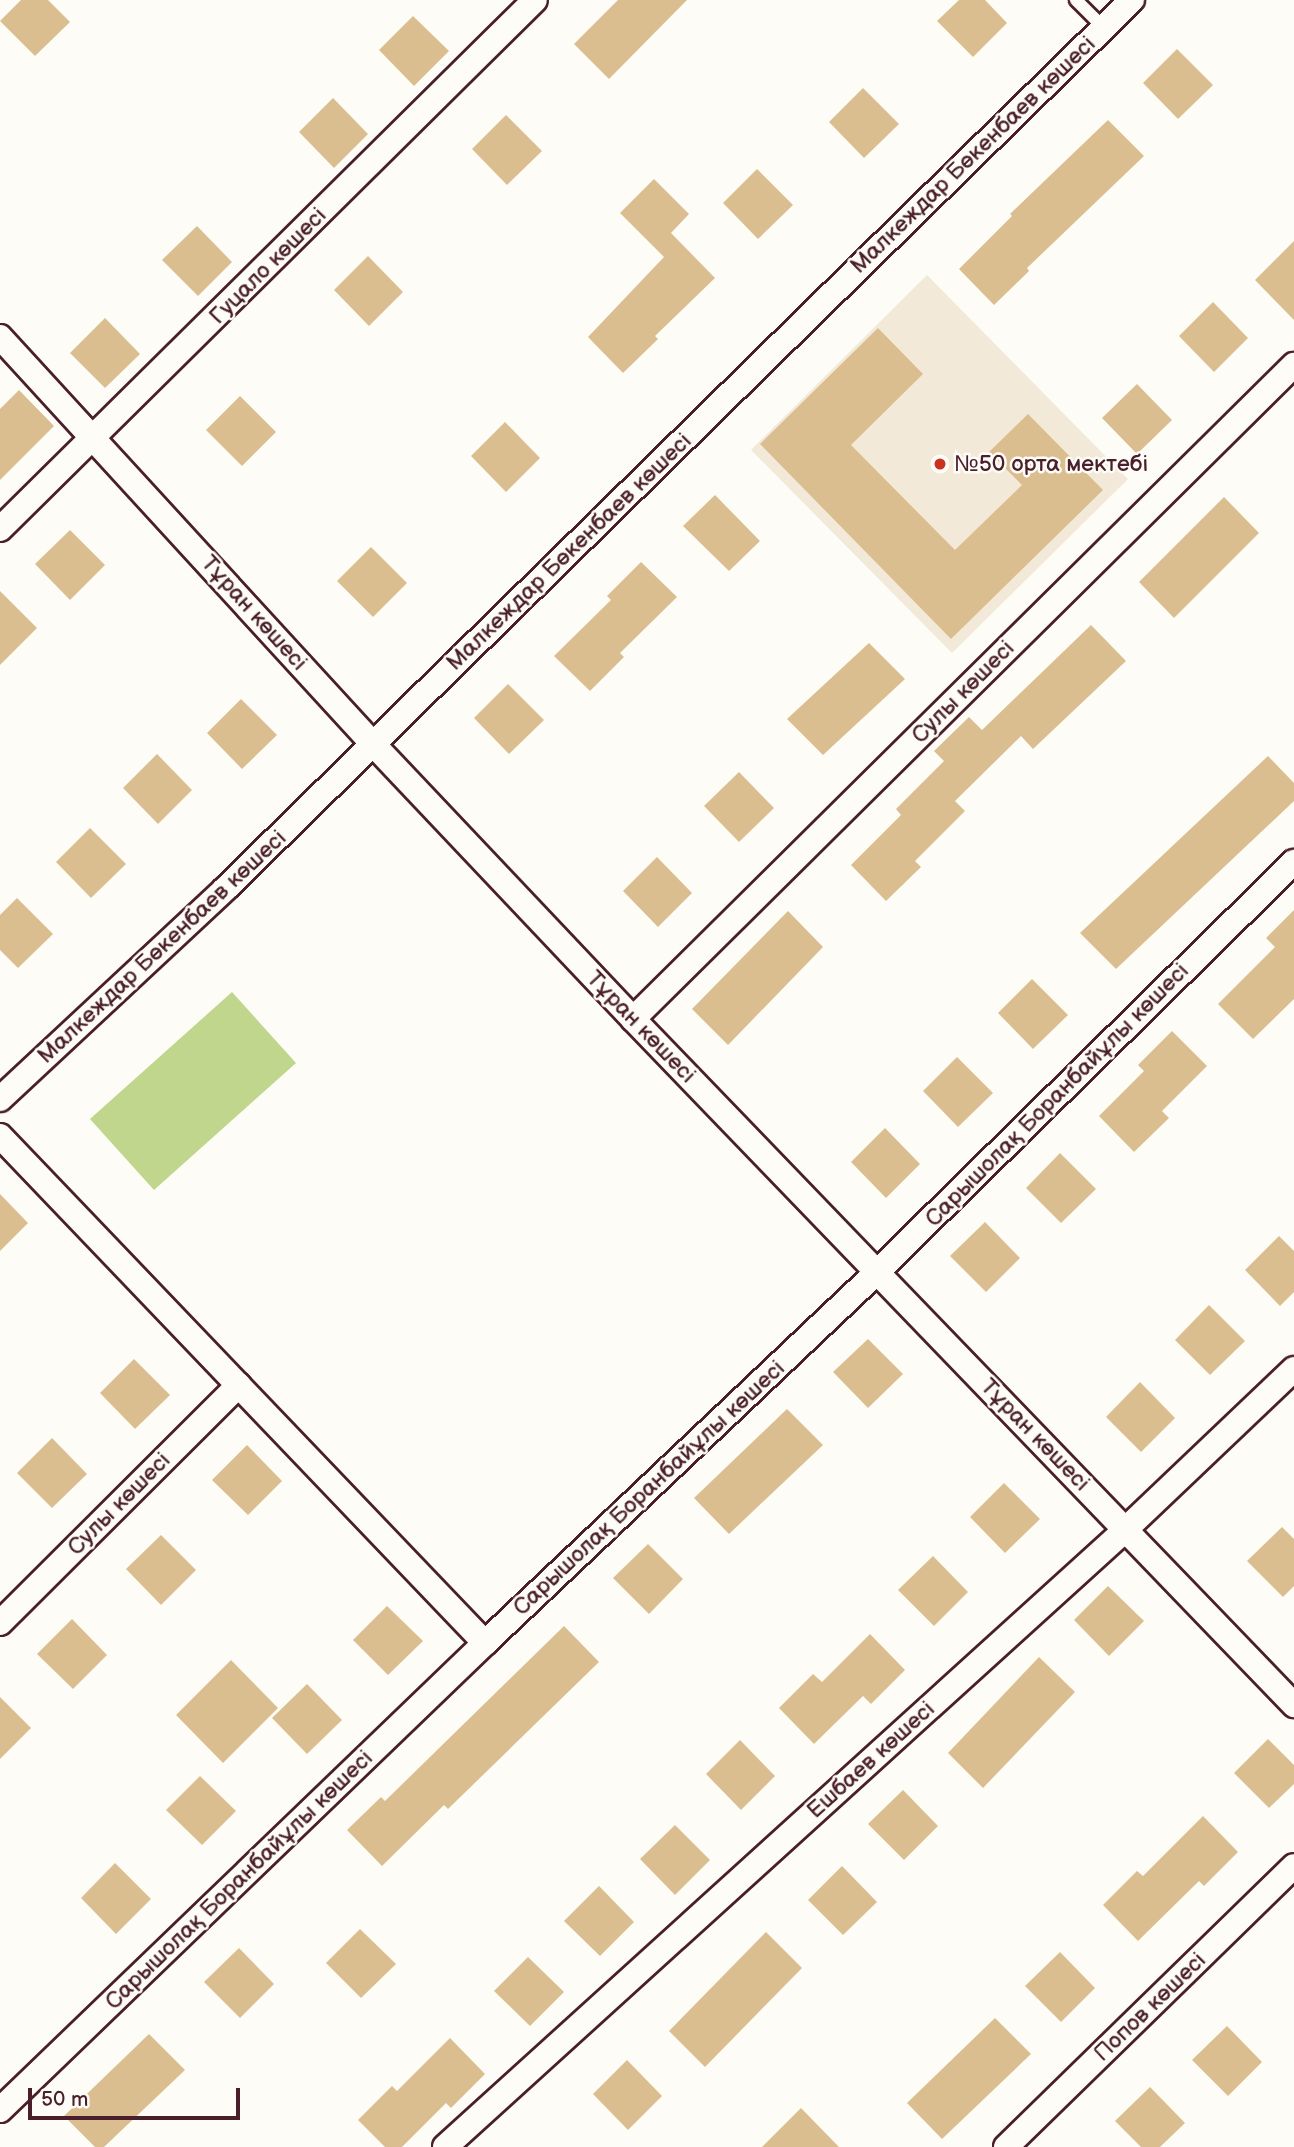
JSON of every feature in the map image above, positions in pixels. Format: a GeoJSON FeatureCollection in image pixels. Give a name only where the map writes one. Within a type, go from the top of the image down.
{"type":"FeatureCollection","features":[{"type":"Feature","properties":{"kind":"street","name":"Гуцало көшесі"},"geometry":{"type":"LineString","coordinates":[[0,529],[535,0]]}},
{"type":"Feature","properties":{"kind":"street","name":"Малкеждар Бөкенбаев көшесі"},"geometry":{"type":"LineString","coordinates":[[0,1099],[225,889],[1132,0]]}},
{"type":"Feature","properties":{"kind":"street","name":"Тұран көшесі"},"geometry":{"type":"LineString","coordinates":[[0,337],[373,744],[633,1019],[1294,1705]]}},
{"type":"Feature","properties":{"kind":"street","name":"Сулы көшесі"},"geometry":{"type":"LineString","coordinates":[[633,1019],[1294,365]]}},
{"type":"Feature","properties":{"kind":"street","name":"Сарышолақ Боранбайұлы көшесі"},"geometry":{"type":"LineString","coordinates":[[0,2110],[485,1643],[877,1272],[1294,862]]}},
{"type":"Feature","properties":{"kind":"street"},"geometry":{"type":"LineString","coordinates":[[0,1136],[485,1643]]}},
{"type":"Feature","properties":{"kind":"street","name":"Ешбаев көшесі"},"geometry":{"type":"LineString","coordinates":[[444,2147],[1126,1529],[1294,1369]]}},
{"type":"Feature","properties":{"kind":"street","name":"Сулы көшесі"},"geometry":{"type":"LineString","coordinates":[[0,1623],[239,1385]]}},
{"type":"Feature","properties":{"kind":"street","name":"Попов көшесі"},"geometry":{"type":"LineString","coordinates":[[1006,2147],[1294,1866]]}},
{"type":"Feature","properties":{"kind":"lane"},"geometry":{"type":"LineString","coordinates":[[1076,0],[1103,27]]}},
{"type":"Feature","properties":{"kind":"shaded area","name":"№50 орта мектебі"},"geometry":{"type":"Polygon","coordinates":[[[927,275],[1128,479],[952,653],[751,450],[927,275]]]}},
{"type":"Feature","properties":{"kind":"green space"},"geometry":{"type":"Polygon","coordinates":[[[232,992],[296,1063],[154,1190],[90,1119],[232,992]]]}},
{"type":"Feature","properties":{"kind":"building"},"geometry":{"type":"Polygon","coordinates":[[[21,0],[48,0],[70,22],[35,56],[0,21],[21,0]]]}},
{"type":"Feature","properties":{"kind":"building"},"geometry":{"type":"Polygon","coordinates":[[[618,0],[687,0],[609,79],[574,44],[618,0]]]}},
{"type":"Feature","properties":{"kind":"building"},"geometry":{"type":"Polygon","coordinates":[[[959,0],[985,0],[1007,23],[973,57],[937,21],[959,0]]]}},
{"type":"Feature","properties":{"kind":"building"},"geometry":{"type":"Polygon","coordinates":[[[413,16],[449,51],[414,86],[379,50],[413,16]]]}},
{"type":"Feature","properties":{"kind":"building"},"geometry":{"type":"Polygon","coordinates":[[[1177,49],[1213,85],[1178,119],[1143,83],[1177,49]]]}},
{"type":"Feature","properties":{"kind":"building"},"geometry":{"type":"Polygon","coordinates":[[[863,88],[899,124],[864,158],[829,122],[863,88]]]}},
{"type":"Feature","properties":{"kind":"building"},"geometry":{"type":"Polygon","coordinates":[[[333,98],[368,134],[334,168],[299,132],[333,98]]]}},
{"type":"Feature","properties":{"kind":"building"},"geometry":{"type":"Polygon","coordinates":[[[506,115],[542,151],[507,185],[472,149],[506,115]]]}},
{"type":"Feature","properties":{"kind":"building"},"geometry":{"type":"Polygon","coordinates":[[[1108,120],[1144,156],[1027,268],[1029,271],[994,305],[959,269],[1012,216],[1010,214],[1108,120]]]}},
{"type":"Feature","properties":{"kind":"building"},"geometry":{"type":"Polygon","coordinates":[[[757,169],[793,205],[758,239],[723,203],[757,169]]]}},
{"type":"Feature","properties":{"kind":"building"},"geometry":{"type":"Polygon","coordinates":[[[654,179],[689,214],[671,233],[715,278],[655,336],[658,339],[623,373],[588,337],[664,257],[620,213],[654,179]]]}},
{"type":"Feature","properties":{"kind":"building"},"geometry":{"type":"Polygon","coordinates":[[[197,226],[232,262],[198,296],[162,260],[197,226]]]}},
{"type":"Feature","properties":{"kind":"building"},"geometry":{"type":"Polygon","coordinates":[[[1294,241],[1294,320],[1255,280],[1294,241]]]}},
{"type":"Feature","properties":{"kind":"building"},"geometry":{"type":"Polygon","coordinates":[[[368,256],[403,292],[369,326],[334,290],[368,256]]]}},
{"type":"Feature","properties":{"kind":"building"},"geometry":{"type":"Polygon","coordinates":[[[1213,302],[1248,338],[1214,372],[1179,336],[1213,302]]]}},
{"type":"Feature","properties":{"kind":"building"},"geometry":{"type":"Polygon","coordinates":[[[105,318],[140,354],[105,388],[70,353],[105,318]]]}},
{"type":"Feature","properties":{"kind":"building"},"geometry":{"type":"Polygon","coordinates":[[[878,328],[923,374],[851,445],[955,550],[1022,485],[989,452],[1028,414],[1103,490],[951,639],[760,444],[878,328]]]}},
{"type":"Feature","properties":{"kind":"building"},"geometry":{"type":"Polygon","coordinates":[[[1137,384],[1172,420],[1137,454],[1102,418],[1137,384]]]}},
{"type":"Feature","properties":{"kind":"building"},"geometry":{"type":"Polygon","coordinates":[[[19,390],[54,426],[0,480],[0,409],[19,390]]]}},
{"type":"Feature","properties":{"kind":"building"},"geometry":{"type":"Polygon","coordinates":[[[240,396],[276,432],[242,466],[206,430],[240,396]]]}},
{"type":"Feature","properties":{"kind":"building"},"geometry":{"type":"Polygon","coordinates":[[[505,422],[540,458],[506,492],[471,456],[505,422]]]}},
{"type":"Feature","properties":{"kind":"building"},"geometry":{"type":"Polygon","coordinates":[[[715,495],[760,541],[729,571],[683,526],[715,495]]]}},
{"type":"Feature","properties":{"kind":"building"},"geometry":{"type":"Polygon","coordinates":[[[1224,497],[1259,533],[1174,618],[1139,582],[1224,497]]]}},
{"type":"Feature","properties":{"kind":"building"},"geometry":{"type":"Polygon","coordinates":[[[70,530],[105,565],[70,600],[35,564],[70,530]]]}},
{"type":"Feature","properties":{"kind":"building"},"geometry":{"type":"Polygon","coordinates":[[[371,547],[407,583],[373,617],[337,581],[371,547]]]}},
{"type":"Feature","properties":{"kind":"building"},"geometry":{"type":"Polygon","coordinates":[[[641,562],[677,597],[620,653],[624,657],[590,691],[554,656],[611,600],[607,596],[641,562]]]}},
{"type":"Feature","properties":{"kind":"building"},"geometry":{"type":"Polygon","coordinates":[[[0,591],[37,628],[0,665],[0,591]]]}},
{"type":"Feature","properties":{"kind":"building"},"geometry":{"type":"Polygon","coordinates":[[[1091,625],[1126,661],[1033,749],[1021,736],[955,801],[965,811],[915,861],[921,867],[886,901],[851,865],[901,815],[896,809],[944,761],[934,751],[969,717],[982,730],[1091,625]]]}},
{"type":"Feature","properties":{"kind":"building"},"geometry":{"type":"Polygon","coordinates":[[[869,643],[905,679],[823,755],[787,719],[869,643]]]}},
{"type":"Feature","properties":{"kind":"building"},"geometry":{"type":"Polygon","coordinates":[[[508,684],[544,720],[509,754],[474,718],[508,684]]]}},
{"type":"Feature","properties":{"kind":"building"},"geometry":{"type":"Polygon","coordinates":[[[241,699],[277,735],[242,769],[207,733],[241,699]]]}},
{"type":"Feature","properties":{"kind":"building"},"geometry":{"type":"Polygon","coordinates":[[[157,754],[192,790],[158,824],[123,788],[157,754]]]}},
{"type":"Feature","properties":{"kind":"building"},"geometry":{"type":"Polygon","coordinates":[[[1268,756],[1294,783],[1294,801],[1116,969],[1080,933],[1268,756]]]}},
{"type":"Feature","properties":{"kind":"building"},"geometry":{"type":"Polygon","coordinates":[[[739,772],[774,808],[739,842],[704,806],[739,772]]]}},
{"type":"Feature","properties":{"kind":"building"},"geometry":{"type":"Polygon","coordinates":[[[90,828],[126,864],[91,898],[56,862],[90,828]]]}},
{"type":"Feature","properties":{"kind":"building"},"geometry":{"type":"Polygon","coordinates":[[[657,857],[692,893],[658,927],[623,891],[657,857]]]}},
{"type":"Feature","properties":{"kind":"building"},"geometry":{"type":"Polygon","coordinates":[[[17,898],[53,934],[18,968],[0,950],[0,915],[17,898]]]}},
{"type":"Feature","properties":{"kind":"building"},"geometry":{"type":"Polygon","coordinates":[[[1294,910],[1294,999],[1253,1039],[1218,1004],[1275,947],[1266,938],[1294,910]]]}},
{"type":"Feature","properties":{"kind":"building"},"geometry":{"type":"Polygon","coordinates":[[[788,911],[823,947],[728,1045],[692,1009],[788,911]]]}},
{"type":"Feature","properties":{"kind":"building"},"geometry":{"type":"Polygon","coordinates":[[[1032,979],[1068,1015],[1033,1049],[998,1013],[1032,979]]]}},
{"type":"Feature","properties":{"kind":"building"},"geometry":{"type":"Polygon","coordinates":[[[1172,1031],[1207,1066],[1162,1111],[1169,1118],[1134,1152],[1099,1116],[1144,1071],[1138,1065],[1172,1031]]]}},
{"type":"Feature","properties":{"kind":"building"},"geometry":{"type":"Polygon","coordinates":[[[957,1057],[993,1093],[958,1127],[923,1091],[957,1057]]]}},
{"type":"Feature","properties":{"kind":"building"},"geometry":{"type":"Polygon","coordinates":[[[885,1128],[920,1164],[886,1198],[851,1162],[885,1128]]]}},
{"type":"Feature","properties":{"kind":"building"},"geometry":{"type":"Polygon","coordinates":[[[1060,1153],[1096,1189],[1061,1223],[1026,1188],[1060,1153]]]}},
{"type":"Feature","properties":{"kind":"building"},"geometry":{"type":"Polygon","coordinates":[[[0,1194],[28,1223],[0,1251],[0,1194]]]}},
{"type":"Feature","properties":{"kind":"building"},"geometry":{"type":"Polygon","coordinates":[[[985,1222],[1020,1258],[986,1292],[950,1256],[985,1222]]]}},
{"type":"Feature","properties":{"kind":"building"},"geometry":{"type":"Polygon","coordinates":[[[1279,1236],[1294,1251],[1294,1292],[1280,1306],[1245,1270],[1279,1236]]]}},
{"type":"Feature","properties":{"kind":"building"},"geometry":{"type":"Polygon","coordinates":[[[1209,1305],[1245,1341],[1210,1375],[1175,1340],[1209,1305]]]}},
{"type":"Feature","properties":{"kind":"building"},"geometry":{"type":"Polygon","coordinates":[[[868,1339],[903,1374],[868,1408],[833,1372],[868,1339]]]}},
{"type":"Feature","properties":{"kind":"building"},"geometry":{"type":"Polygon","coordinates":[[[134,1359],[170,1395],[135,1429],[100,1393],[134,1359]]]}},
{"type":"Feature","properties":{"kind":"building"},"geometry":{"type":"Polygon","coordinates":[[[1140,1382],[1175,1418],[1141,1452],[1106,1417],[1140,1382]]]}},
{"type":"Feature","properties":{"kind":"building"},"geometry":{"type":"Polygon","coordinates":[[[787,1409],[823,1445],[729,1534],[694,1498],[787,1409]]]}},
{"type":"Feature","properties":{"kind":"building"},"geometry":{"type":"Polygon","coordinates":[[[52,1438],[87,1474],[52,1508],[17,1473],[52,1438]]]}},
{"type":"Feature","properties":{"kind":"building"},"geometry":{"type":"Polygon","coordinates":[[[247,1445],[282,1481],[248,1515],[212,1480],[247,1445]]]}},
{"type":"Feature","properties":{"kind":"building"},"geometry":{"type":"Polygon","coordinates":[[[1004,1483],[1040,1519],[1005,1553],[970,1517],[1004,1483]]]}},
{"type":"Feature","properties":{"kind":"building"},"geometry":{"type":"Polygon","coordinates":[[[1282,1527],[1294,1539],[1294,1586],[1283,1597],[1247,1561],[1282,1527]]]}},
{"type":"Feature","properties":{"kind":"building"},"geometry":{"type":"Polygon","coordinates":[[[161,1535],[196,1570],[161,1605],[126,1569],[161,1535]]]}},
{"type":"Feature","properties":{"kind":"building"},"geometry":{"type":"Polygon","coordinates":[[[648,1544],[683,1579],[649,1614],[613,1578],[648,1544]]]}},
{"type":"Feature","properties":{"kind":"building"},"geometry":{"type":"Polygon","coordinates":[[[933,1556],[968,1592],[934,1626],[898,1590],[933,1556]]]}},
{"type":"Feature","properties":{"kind":"building"},"geometry":{"type":"Polygon","coordinates":[[[1108,1586],[1144,1621],[1109,1656],[1074,1620],[1108,1586]]]}},
{"type":"Feature","properties":{"kind":"building"},"geometry":{"type":"Polygon","coordinates":[[[387,1606],[423,1641],[388,1675],[353,1640],[387,1606]]]}},
{"type":"Feature","properties":{"kind":"building"},"geometry":{"type":"Polygon","coordinates":[[[72,1619],[107,1655],[73,1689],[37,1654],[72,1619]]]}},
{"type":"Feature","properties":{"kind":"building"},"geometry":{"type":"Polygon","coordinates":[[[564,1626],[599,1662],[448,1809],[444,1805],[382,1866],[347,1830],[381,1797],[385,1801],[564,1626]]]}},
{"type":"Feature","properties":{"kind":"building"},"geometry":{"type":"Polygon","coordinates":[[[870,1634],[905,1670],[871,1704],[863,1696],[814,1744],[779,1708],[813,1674],[822,1682],[870,1634]]]}},
{"type":"Feature","properties":{"kind":"building"},"geometry":{"type":"Polygon","coordinates":[[[1039,1657],[1075,1692],[983,1788],[948,1753],[1039,1657]]]}},
{"type":"Feature","properties":{"kind":"building"},"geometry":{"type":"Polygon","coordinates":[[[231,1660],[278,1708],[223,1763],[176,1715],[231,1660]]]}},
{"type":"Feature","properties":{"kind":"building"},"geometry":{"type":"Polygon","coordinates":[[[307,1684],[342,1720],[307,1754],[272,1718],[307,1684]]]}},
{"type":"Feature","properties":{"kind":"building"},"geometry":{"type":"Polygon","coordinates":[[[0,1697],[31,1728],[0,1759],[0,1697]]]}},
{"type":"Feature","properties":{"kind":"building"},"geometry":{"type":"Polygon","coordinates":[[[1268,1739],[1294,1765],[1294,1784],[1269,1808],[1234,1773],[1268,1739]]]}},
{"type":"Feature","properties":{"kind":"building"},"geometry":{"type":"Polygon","coordinates":[[[740,1740],[775,1776],[741,1810],[706,1774],[740,1740]]]}},
{"type":"Feature","properties":{"kind":"building"},"geometry":{"type":"Polygon","coordinates":[[[200,1776],[236,1811],[202,1845],[166,1810],[200,1776]]]}},
{"type":"Feature","properties":{"kind":"building"},"geometry":{"type":"Polygon","coordinates":[[[903,1790],[938,1826],[904,1860],[868,1824],[903,1790]]]}},
{"type":"Feature","properties":{"kind":"building"},"geometry":{"type":"Polygon","coordinates":[[[1203,1816],[1238,1852],[1204,1886],[1199,1881],[1138,1941],[1103,1905],[1137,1871],[1143,1876],[1203,1816]]]}},
{"type":"Feature","properties":{"kind":"building"},"geometry":{"type":"Polygon","coordinates":[[[675,1825],[710,1860],[675,1895],[640,1859],[675,1825]]]}},
{"type":"Feature","properties":{"kind":"building"},"geometry":{"type":"Polygon","coordinates":[[[115,1863],[151,1899],[116,1934],[81,1898],[115,1863]]]}},
{"type":"Feature","properties":{"kind":"building"},"geometry":{"type":"Polygon","coordinates":[[[842,1866],[877,1902],[843,1935],[808,1900],[842,1866]]]}},
{"type":"Feature","properties":{"kind":"building"},"geometry":{"type":"Polygon","coordinates":[[[599,1886],[634,1922],[600,1956],[564,1921],[599,1886]]]}},
{"type":"Feature","properties":{"kind":"building"},"geometry":{"type":"Polygon","coordinates":[[[360,1929],[396,1964],[361,1998],[326,1963],[360,1929]]]}},
{"type":"Feature","properties":{"kind":"building"},"geometry":{"type":"Polygon","coordinates":[[[766,1932],[802,1968],[705,2067],[669,2031],[766,1932]]]}},
{"type":"Feature","properties":{"kind":"building"},"geometry":{"type":"Polygon","coordinates":[[[239,1948],[274,1984],[240,2018],[204,1982],[239,1948]]]}},
{"type":"Feature","properties":{"kind":"building"},"geometry":{"type":"Polygon","coordinates":[[[1060,1952],[1095,1988],[1061,2022],[1025,1986],[1060,1952]]]}},
{"type":"Feature","properties":{"kind":"building"},"geometry":{"type":"Polygon","coordinates":[[[528,1957],[564,1992],[530,2026],[494,1991],[528,1957]]]}},
{"type":"Feature","properties":{"kind":"building"},"geometry":{"type":"Polygon","coordinates":[[[995,2018],[1031,2054],[942,2139],[907,2103],[995,2018]]]}},
{"type":"Feature","properties":{"kind":"building"},"geometry":{"type":"Polygon","coordinates":[[[1227,2026],[1262,2062],[1228,2096],[1192,2060],[1227,2026]]]}},
{"type":"Feature","properties":{"kind":"building"},"geometry":{"type":"Polygon","coordinates":[[[149,2034],[185,2070],[104,2147],[95,2147],[64,2116],[149,2034]]]}},
{"type":"Feature","properties":{"kind":"building"},"geometry":{"type":"Polygon","coordinates":[[[450,2038],[485,2074],[451,2108],[446,2103],[402,2147],[385,2147],[358,2120],[392,2086],[397,2091],[450,2038]]]}},
{"type":"Feature","properties":{"kind":"building"},"geometry":{"type":"Polygon","coordinates":[[[627,2060],[662,2096],[628,2130],[593,2094],[627,2060]]]}},
{"type":"Feature","properties":{"kind":"building"},"geometry":{"type":"Polygon","coordinates":[[[1150,2087],[1185,2123],[1160,2147],[1141,2147],[1115,2121],[1150,2087]]]}},
{"type":"Feature","properties":{"kind":"building"},"geometry":{"type":"Polygon","coordinates":[[[801,2108],[839,2147],[762,2147],[801,2108]]]}},
{"type":"Feature","properties":{"kind":"place","name":"№50 орта мектебі"},"geometry":{"type":"Point","coordinates":[940,464]}}]}
